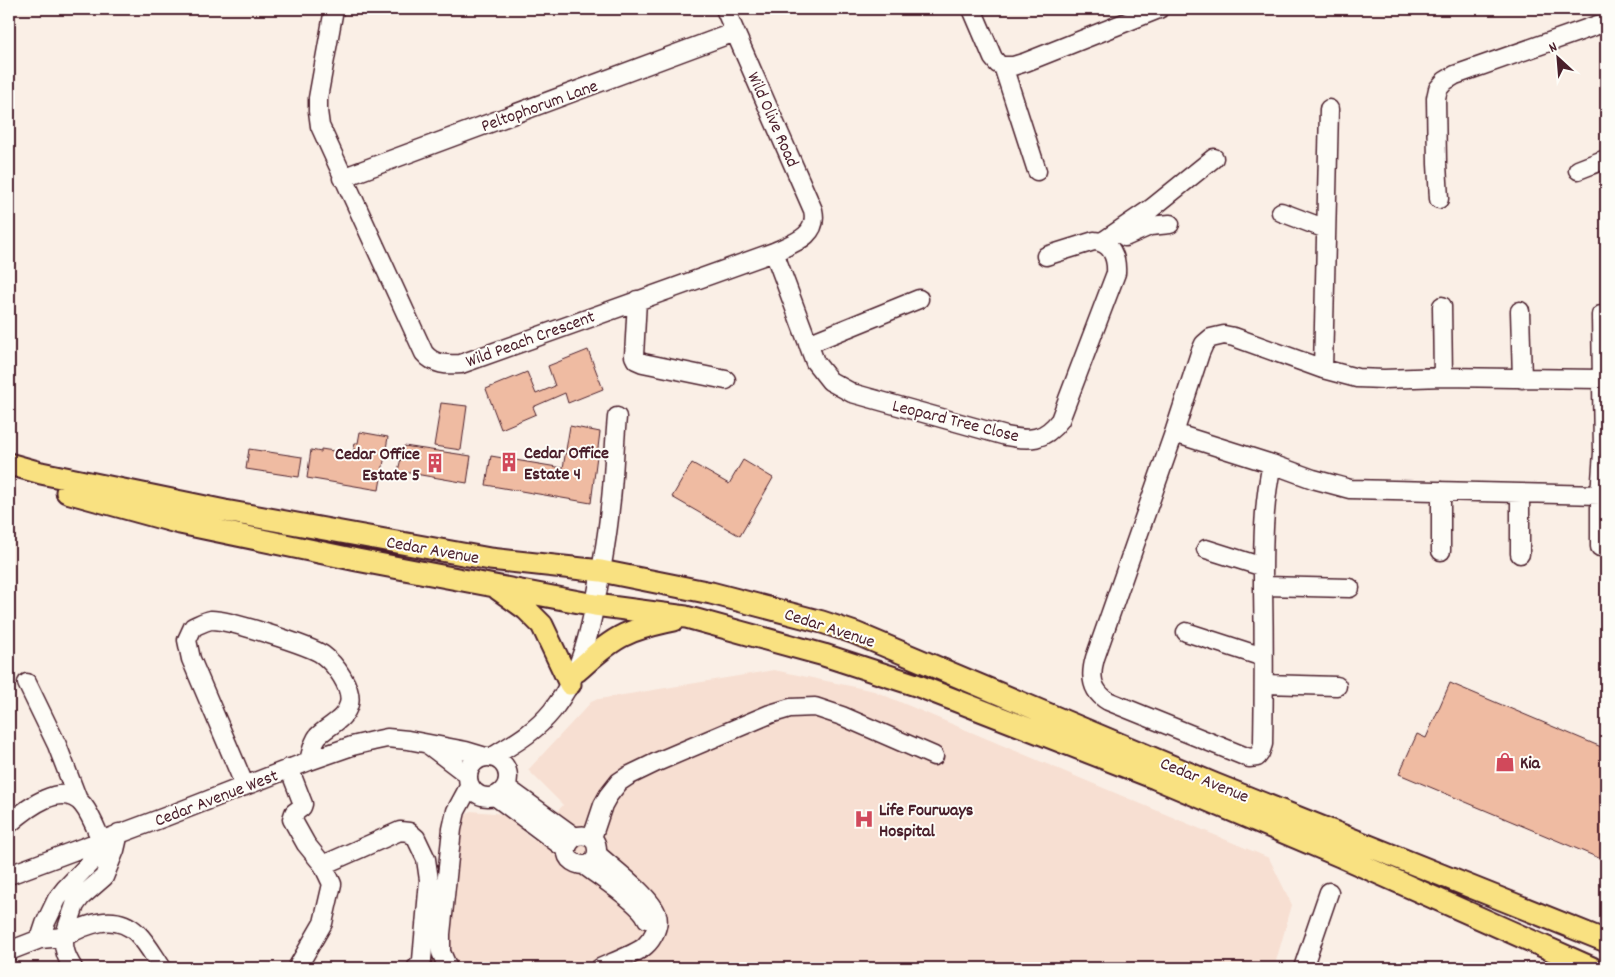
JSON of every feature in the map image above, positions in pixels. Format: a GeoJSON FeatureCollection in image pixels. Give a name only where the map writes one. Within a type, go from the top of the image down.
{"type":"FeatureCollection","features":[{"type":"Feature","properties":{"kind":"main road","name":"Cedar Avenue"},"geometry":{"type":"LineString","coordinates":[[9,464],[41,474],[225,512],[490,559],[601,572],[740,600],[822,622],[855,633],[1214,784],[1606,941]]}},
{"type":"Feature","properties":{"kind":"main road","name":"Cedar Avenue"},"geometry":{"type":"LineString","coordinates":[[9,476],[180,523],[357,560],[595,605],[686,617],[824,655],[916,684],[1155,778],[1359,864],[1592,968]]}},
{"type":"Feature","properties":{"kind":"main road"},"geometry":{"type":"LineString","coordinates":[[492,585],[526,609],[542,624],[574,677],[610,644],[623,635],[650,625],[686,617]]}},
{"type":"Feature","properties":{"kind":"street","name":"Wild Peach Crescent"},"geometry":{"type":"LineString","coordinates":[[334,9],[318,98],[320,126],[342,178],[424,353],[434,361],[450,365],[461,364],[774,252],[811,231]]}},
{"type":"Feature","properties":{"kind":"street","name":"Wild Olive Road"},"geometry":{"type":"LineString","coordinates":[[725,9],[813,210],[815,218],[811,231]]}},
{"type":"Feature","properties":{"kind":"street"},"geometry":{"type":"LineString","coordinates":[[972,9],[993,58],[998,64],[1003,66],[1013,66],[1026,62],[1158,9]]}},
{"type":"Feature","properties":{"kind":"street"},"geometry":{"type":"LineString","coordinates":[[1439,199],[1435,106],[1438,89],[1445,81],[1455,75],[1606,22]]}},
{"type":"Feature","properties":{"kind":"street","name":"Peltophorum Lane"},"geometry":{"type":"LineString","coordinates":[[342,178],[735,32]]}},
{"type":"Feature","properties":{"kind":"street"},"geometry":{"type":"LineString","coordinates":[[1003,66],[1037,171]]}},
{"type":"Feature","properties":{"kind":"street"},"geometry":{"type":"LineString","coordinates":[[1322,369],[1329,109]]}},
{"type":"Feature","properties":{"kind":"street"},"geometry":{"type":"LineString","coordinates":[[1104,243],[1152,208],[1214,158]]}},
{"type":"Feature","properties":{"kind":"street"},"geometry":{"type":"LineString","coordinates":[[1578,170],[1606,159]]}},
{"type":"Feature","properties":{"kind":"street"},"geometry":{"type":"LineString","coordinates":[[1281,212],[1326,228]]}},
{"type":"Feature","properties":{"kind":"street"},"geometry":{"type":"LineString","coordinates":[[1046,256],[1094,242],[1104,243],[1150,226],[1170,224]]}},
{"type":"Feature","properties":{"kind":"street","name":"Leopard Tree Close"},"geometry":{"type":"LineString","coordinates":[[774,252],[815,362],[830,381],[852,393],[1022,439],[1045,436],[1053,430],[1060,420],[1116,272],[1114,256],[1104,243]]}},
{"type":"Feature","properties":{"kind":"street"},"geometry":{"type":"LineString","coordinates":[[808,344],[919,299]]}},
{"type":"Feature","properties":{"kind":"street"},"geometry":{"type":"LineString","coordinates":[[637,300],[634,356],[636,360],[726,380]]}},
{"type":"Feature","properties":{"kind":"street"},"geometry":{"type":"LineString","coordinates":[[1442,306],[1443,377]]}},
{"type":"Feature","properties":{"kind":"street"},"geometry":{"type":"LineString","coordinates":[[1520,311],[1522,379]]}},
{"type":"Feature","properties":{"kind":"street"},"geometry":{"type":"LineString","coordinates":[[1600,547],[1600,495],[1604,452],[1601,315]]}},
{"type":"Feature","properties":{"kind":"street"},"geometry":{"type":"LineString","coordinates":[[1272,464],[1265,504],[1263,744],[1260,753],[1254,758],[1244,757],[1102,698],[1094,686],[1092,670],[1204,344],[1211,338],[1224,335],[1234,337],[1322,369],[1357,378],[1601,379]]}},
{"type":"Feature","properties":{"kind":"street"},"geometry":{"type":"LineString","coordinates":[[448,968],[441,952],[441,934],[453,822],[458,805],[483,788],[509,780],[506,767],[525,738],[551,711],[574,677],[592,624],[601,572],[610,508],[617,417]]}},
{"type":"Feature","properties":{"kind":"street"},"geometry":{"type":"LineString","coordinates":[[1174,433],[1344,488],[1600,495]]}},
{"type":"Feature","properties":{"kind":"street"},"geometry":{"type":"LineString","coordinates":[[1441,491],[1441,550]]}},
{"type":"Feature","properties":{"kind":"street"},"geometry":{"type":"LineString","coordinates":[[1520,493],[1520,554]]}},
{"type":"Feature","properties":{"kind":"street"},"geometry":{"type":"LineString","coordinates":[[1206,549],[1263,567]]}},
{"type":"Feature","properties":{"kind":"street"},"geometry":{"type":"LineString","coordinates":[[1264,586],[1350,588]]}},
{"type":"Feature","properties":{"kind":"street"},"geometry":{"type":"LineString","coordinates":[[245,786],[191,659],[187,640],[193,627],[211,620],[238,625],[301,645],[322,654],[334,665],[346,684],[350,702],[343,716],[318,736],[312,747],[309,761]]}},
{"type":"Feature","properties":{"kind":"street"},"geometry":{"type":"LineString","coordinates":[[1186,632],[1263,657]]}},
{"type":"Feature","properties":{"kind":"street"},"geometry":{"type":"LineString","coordinates":[[27,683],[57,745],[78,800]]}},
{"type":"Feature","properties":{"kind":"street"},"geometry":{"type":"LineString","coordinates":[[1264,684],[1337,686]]}},
{"type":"Feature","properties":{"kind":"street"},"geometry":{"type":"LineString","coordinates":[[582,847],[603,805],[619,782],[657,762],[761,718],[790,708],[815,707],[842,716],[934,756]]}},
{"type":"Feature","properties":{"kind":"street","name":"Cedar Avenue West"},"geometry":{"type":"LineString","coordinates":[[9,875],[289,768],[352,746],[397,738],[489,757],[503,762],[506,767]]}},
{"type":"Feature","properties":{"kind":"street"},"geometry":{"type":"LineString","coordinates":[[483,788],[474,763],[479,758],[489,757],[525,738]]}},
{"type":"Feature","properties":{"kind":"street","name":"Cedar Avenue West"},"geometry":{"type":"LineString","coordinates":[[428,744],[483,788],[582,847],[647,900],[655,911],[657,918],[655,933],[645,947],[600,968]]}},
{"type":"Feature","properties":{"kind":"street"},"geometry":{"type":"LineString","coordinates":[[289,768],[303,804],[294,813],[292,819],[306,844],[324,865],[332,884],[323,923],[296,968]]}},
{"type":"Feature","properties":{"kind":"street"},"geometry":{"type":"LineString","coordinates":[[9,824],[25,811],[53,796],[72,796],[84,806],[101,840],[92,861],[57,899],[40,939]]}},
{"type":"Feature","properties":{"kind":"street"},"geometry":{"type":"LineString","coordinates":[[324,865],[400,831],[409,832],[416,838],[426,859],[429,880],[422,960],[420,966],[416,968]]}},
{"type":"Feature","properties":{"kind":"street"},"geometry":{"type":"LineString","coordinates":[[73,968],[66,956],[64,938],[75,905],[81,897],[104,877],[115,850],[119,833]]}},
{"type":"Feature","properties":{"kind":"street"},"geometry":{"type":"LineString","coordinates":[[1303,968],[1329,892]]}},
{"type":"Feature","properties":{"kind":"street"},"geometry":{"type":"LineString","coordinates":[[9,951],[40,939],[64,938],[85,926],[110,921],[123,924],[141,937],[162,968]]}},
{"type":"Feature","properties":{"kind":"shaded area","name":"Life Fourways Hospital"},"geometry":{"type":"Polygon","coordinates":[[[774,670],[874,691],[1269,858],[1292,905],[1274,968],[433,968],[429,962],[442,824],[454,825],[471,811],[505,814],[533,840],[563,805],[528,770],[593,700],[774,670]]]}},
{"type":"Feature","properties":{"kind":"building"},"geometry":{"type":"Polygon","coordinates":[[[588,350],[603,389],[568,403],[565,393],[533,407],[536,414],[501,429],[486,389],[527,372],[536,394],[555,386],[548,366],[588,350]]]}},
{"type":"Feature","properties":{"kind":"building"},"geometry":{"type":"Polygon","coordinates":[[[441,403],[467,406],[461,450],[434,446],[441,403]]]}},
{"type":"Feature","properties":{"kind":"building","name":"Cedar Office Estate 4"},"geometry":{"type":"Polygon","coordinates":[[[570,426],[600,432],[591,503],[486,485],[491,456],[563,468],[570,426]]]}},
{"type":"Feature","properties":{"kind":"building"},"geometry":{"type":"Polygon","coordinates":[[[360,432],[388,437],[379,490],[307,478],[311,450],[321,452],[321,449],[353,454],[360,432]]]}},
{"type":"Feature","properties":{"kind":"building","name":"Cedar Office Estate 5"},"geometry":{"type":"Polygon","coordinates":[[[404,446],[471,456],[467,483],[398,471],[404,446]]]}},
{"type":"Feature","properties":{"kind":"building"},"geometry":{"type":"Polygon","coordinates":[[[249,449],[302,457],[299,477],[246,469],[249,449]]]}},
{"type":"Feature","properties":{"kind":"building"},"geometry":{"type":"Polygon","coordinates":[[[743,460],[773,478],[740,536],[672,497],[692,463],[729,484],[743,460]]]}},
{"type":"Feature","properties":{"kind":"building","name":"Kia"},"geometry":{"type":"Polygon","coordinates":[[[1450,683],[1606,749],[1606,861],[1399,774],[1417,734],[1426,738],[1450,683]]]}},
{"type":"Feature","properties":{"kind":"place","name":"Cedar Office Estate 4"},"geometry":{"type":"Point","coordinates":[509,462]}},
{"type":"Feature","properties":{"kind":"place","name":"Cedar Office Estate 5"},"geometry":{"type":"Point","coordinates":[435,463]}},
{"type":"Feature","properties":{"kind":"place","name":"Kia"},"geometry":{"type":"Point","coordinates":[1505,762]}},
{"type":"Feature","properties":{"kind":"place","name":"Life Fourways Hospital"},"geometry":{"type":"Point","coordinates":[864,819]}}]}
